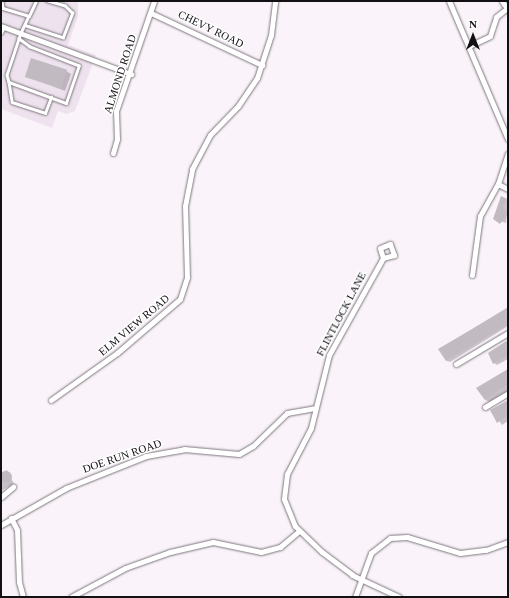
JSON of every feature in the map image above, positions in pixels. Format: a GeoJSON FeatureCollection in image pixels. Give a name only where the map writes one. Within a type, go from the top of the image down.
{"type":"FeatureCollection","features":[{"type":"Feature","properties":{"kind":"street","name":"ALMOND ROAD"},"geometry":{"type":"LineString","coordinates":[[113,153],[117,139],[116,111],[131,74],[154,1]]}},
{"type":"Feature","properties":{"kind":"street","name":"ELM VIEW ROAD"},"geometry":{"type":"LineString","coordinates":[[52,400],[117,354],[180,299],[187,277],[185,206],[192,169],[210,135],[253,87],[262,65],[275,1]]}},
{"type":"Feature","properties":{"kind":"street"},"geometry":{"type":"LineString","coordinates":[[449,1],[508,139]]}},
{"type":"Feature","properties":{"kind":"street"},"geometry":{"type":"LineString","coordinates":[[469,46],[490,36],[496,17],[507,9],[502,1]]}},
{"type":"Feature","properties":{"kind":"street","name":"CHEVY ROAD"},"geometry":{"type":"LineString","coordinates":[[151,13],[262,65]]}},
{"type":"Feature","properties":{"kind":"street"},"geometry":{"type":"LineString","coordinates":[[2,27],[20,36],[131,74]]}},
{"type":"Feature","properties":{"kind":"street"},"geometry":{"type":"LineString","coordinates":[[472,275],[479,218],[498,184],[508,154]]}},
{"type":"Feature","properties":{"kind":"street"},"geometry":{"type":"LineString","coordinates":[[498,184],[508,189]]}},
{"type":"Feature","properties":{"kind":"street","name":"FLINTLOCK LANE"},"geometry":{"type":"LineString","coordinates":[[383,258],[329,354],[316,408],[306,439],[285,482],[285,504],[299,531],[361,580],[399,597]]}},
{"type":"Feature","properties":{"kind":"street"},"geometry":{"type":"LineString","coordinates":[[456,364],[508,333]]}},
{"type":"Feature","properties":{"kind":"street"},"geometry":{"type":"LineString","coordinates":[[485,407],[508,393]]}},
{"type":"Feature","properties":{"kind":"street","name":"DOE RUN ROAD"},"geometry":{"type":"LineString","coordinates":[[1,525],[10,518],[72,484],[146,456],[184,449],[239,454],[253,446],[287,413],[316,408]]}},
{"type":"Feature","properties":{"kind":"street"},"geometry":{"type":"LineString","coordinates":[[1,497],[13,487]]}},
{"type":"Feature","properties":{"kind":"street"},"geometry":{"type":"LineString","coordinates":[[10,518],[17,530],[19,582],[23,597]]}},
{"type":"Feature","properties":{"kind":"street"},"geometry":{"type":"LineString","coordinates":[[71,597],[125,568],[170,552],[214,542],[256,552],[269,551],[299,531]]}},
{"type":"Feature","properties":{"kind":"street"},"geometry":{"type":"LineString","coordinates":[[355,597],[373,551],[390,538],[407,537],[460,553],[486,550],[508,542]]}},
{"type":"Feature","properties":{"kind":"lane"},"geometry":{"type":"LineString","coordinates":[[2,1],[4,8],[29,16]]}},
{"type":"Feature","properties":{"kind":"lane"},"geometry":{"type":"LineString","coordinates":[[36,1],[20,36],[7,75],[12,102],[45,113],[51,97]]}},
{"type":"Feature","properties":{"kind":"lane"},"geometry":{"type":"LineString","coordinates":[[25,25],[64,37],[72,13],[65,6],[47,1]]}},
{"type":"Feature","properties":{"kind":"lane"},"geometry":{"type":"LineString","coordinates":[[1,33],[2,27]]}},
{"type":"Feature","properties":{"kind":"lane"},"geometry":{"type":"LineString","coordinates":[[9,82],[66,103],[80,66],[30,47],[20,36]]}},
{"type":"Feature","properties":{"kind":"shaded area"},"geometry":{"type":"Polygon","coordinates":[[[1,1],[78,1],[78,17],[68,45],[96,55],[75,111],[66,114],[58,111],[52,128],[1,109],[1,1]]]}},
{"type":"Feature","properties":{"kind":"building"},"geometry":{"type":"Polygon","coordinates":[[[31,58],[67,70],[61,89],[25,77],[31,58]]]}},
{"type":"Feature","properties":{"kind":"building"},"geometry":{"type":"Polygon","coordinates":[[[501,196],[507,199],[503,207],[508,214],[500,224],[493,219],[501,196]]]}},
{"type":"Feature","properties":{"kind":"building"},"geometry":{"type":"Polygon","coordinates":[[[508,308],[508,324],[446,361],[438,349],[508,308]]]}},
{"type":"Feature","properties":{"kind":"building"},"geometry":{"type":"Polygon","coordinates":[[[508,340],[508,355],[493,364],[488,353],[508,340]]]}},
{"type":"Feature","properties":{"kind":"building"},"geometry":{"type":"Polygon","coordinates":[[[508,369],[508,384],[485,400],[476,388],[508,369]]]}},
{"type":"Feature","properties":{"kind":"building"},"geometry":{"type":"Polygon","coordinates":[[[508,401],[508,415],[497,423],[490,410],[508,401]]]}},
{"type":"Feature","properties":{"kind":"building"},"geometry":{"type":"Polygon","coordinates":[[[4,471],[8,471],[12,477],[8,483],[4,483],[0,479],[0,475],[4,471]]]}}]}
